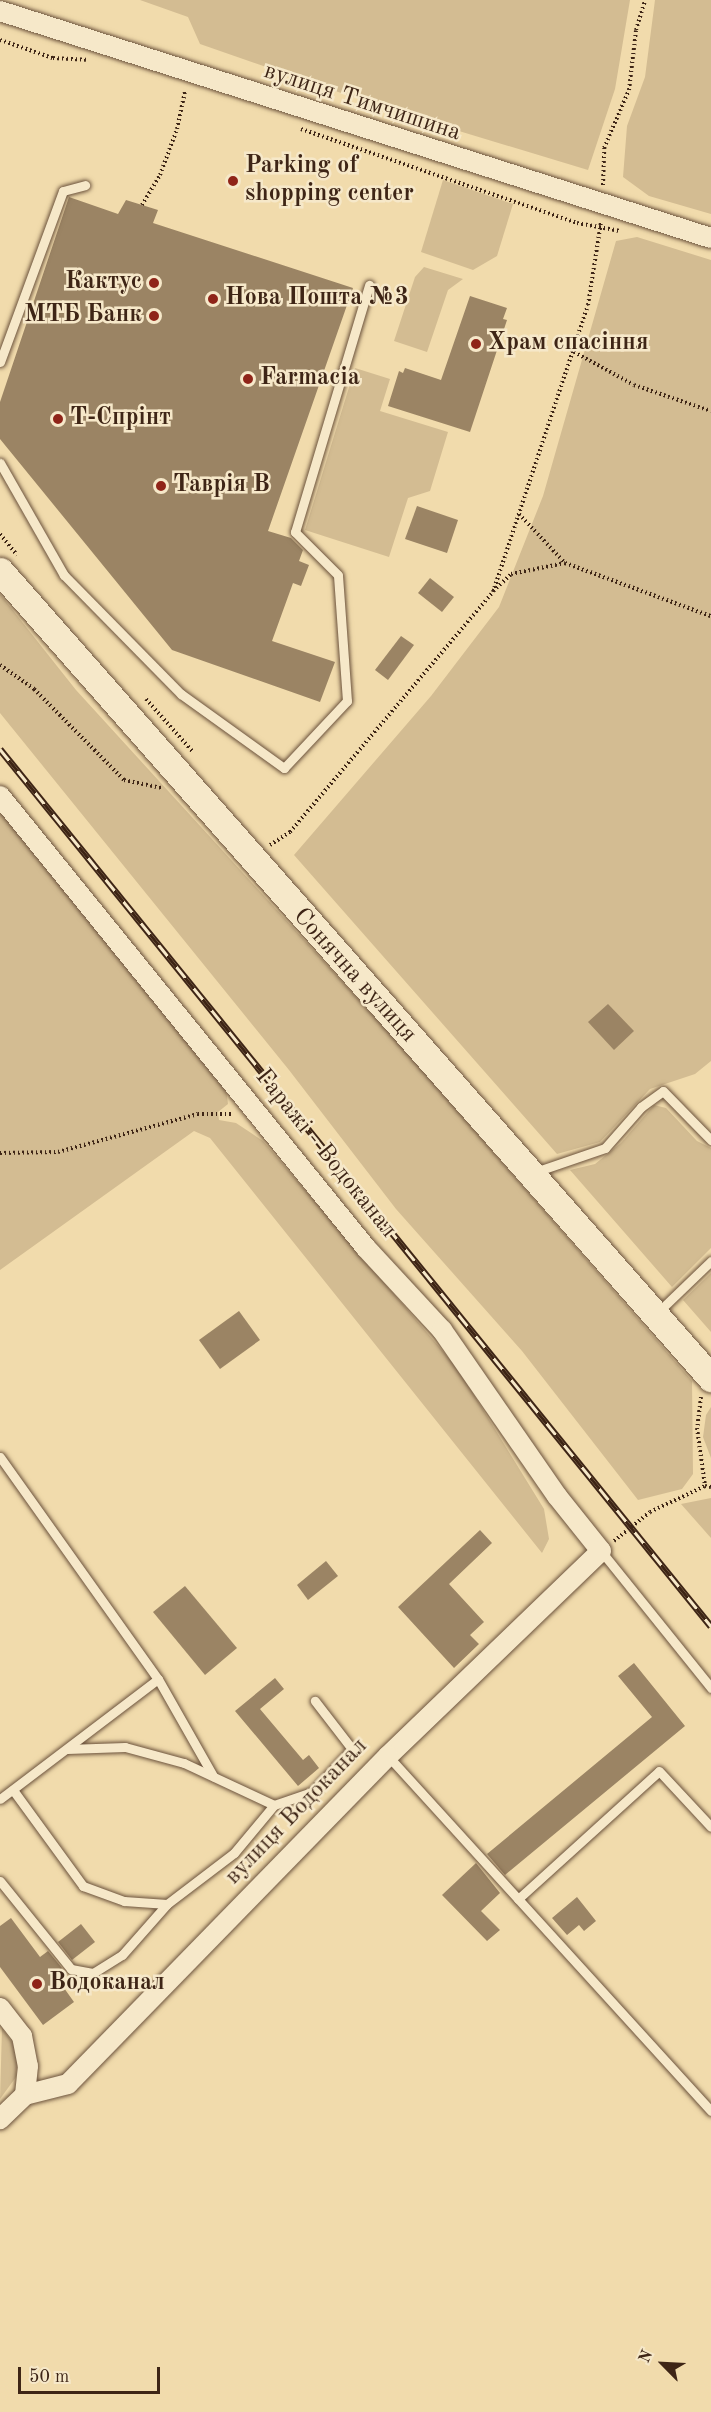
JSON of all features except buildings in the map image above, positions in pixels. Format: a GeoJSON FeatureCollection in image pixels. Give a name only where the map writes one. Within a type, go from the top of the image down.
{"type":"FeatureCollection","features":[{"type":"Feature","properties":{"kind":"street","name":"вулиця Тимчишина"},"geometry":{"type":"LineString","coordinates":[[0,11],[711,238]]}},
{"type":"Feature","properties":{"kind":"street","name":"Сонячна вулиця"},"geometry":{"type":"LineString","coordinates":[[0,571],[249,859],[708,1374]]}},
{"type":"Feature","properties":{"kind":"street","name":"Гаражі - Водоканал"},"geometry":{"type":"LineString","coordinates":[[0,796],[366,1248],[442,1330],[557,1496],[601,1551]]}},
{"type":"Feature","properties":{"kind":"street","name":"вулиця Водоканал"},"geometry":{"type":"LineString","coordinates":[[25,2095],[68,2084],[388,1756],[601,1551]]}},
{"type":"Feature","properties":{"kind":"street"},"geometry":{"type":"LineString","coordinates":[[0,2008],[22,2036],[28,2066],[25,2095],[0,2119]]}},
{"type":"Feature","properties":{"kind":"lane"},"geometry":{"type":"LineString","coordinates":[[0,362],[63,191],[85,185]]}},
{"type":"Feature","properties":{"kind":"lane"},"geometry":{"type":"LineString","coordinates":[[0,463],[64,575],[181,694],[284,768],[347,701],[338,575],[295,532],[369,285]]}},
{"type":"Feature","properties":{"kind":"lane"},"geometry":{"type":"LineString","coordinates":[[530,1174],[605,1148],[641,1107],[663,1091],[711,1140]]}},
{"type":"Feature","properties":{"kind":"lane"},"geometry":{"type":"LineString","coordinates":[[655,1315],[711,1261]]}},
{"type":"Feature","properties":{"kind":"lane"},"geometry":{"type":"LineString","coordinates":[[0,1457],[158,1679],[213,1776]]}},
{"type":"Feature","properties":{"kind":"lane"},"geometry":{"type":"LineString","coordinates":[[601,1551],[711,1688]]}},
{"type":"Feature","properties":{"kind":"lane"},"geometry":{"type":"LineString","coordinates":[[0,1799],[158,1679]]}},
{"type":"Feature","properties":{"kind":"lane"},"geometry":{"type":"LineString","coordinates":[[0,1881],[71,1969],[93,1973],[122,1955],[167,1904],[234,1853],[274,1805],[312,1792],[352,1749],[315,1701]]}},
{"type":"Feature","properties":{"kind":"lane"},"geometry":{"type":"LineString","coordinates":[[67,1749],[125,1747],[184,1763],[274,1805]]}},
{"type":"Feature","properties":{"kind":"lane"},"geometry":{"type":"LineString","coordinates":[[388,1756],[711,2111]]}},
{"type":"Feature","properties":{"kind":"lane"},"geometry":{"type":"LineString","coordinates":[[518,1899],[659,1771],[711,1827]]}},
{"type":"Feature","properties":{"kind":"lane"},"geometry":{"type":"LineString","coordinates":[[13,1790],[83,1886],[123,1901],[167,1904]]}},
{"type":"Feature","properties":{"kind":"path"},"geometry":{"type":"LineString","coordinates":[[493,592],[588,305],[603,205],[604,148],[629,90],[636,30],[645,0]]}},
{"type":"Feature","properties":{"kind":"path"},"geometry":{"type":"LineString","coordinates":[[0,40],[53,58],[91,60]]}},
{"type":"Feature","properties":{"kind":"path"},"geometry":{"type":"LineString","coordinates":[[142,206],[160,175],[177,129],[182,89],[196,93]]}},
{"type":"Feature","properties":{"kind":"path"},"geometry":{"type":"LineString","coordinates":[[294,127],[577,223],[632,233]]}},
{"type":"Feature","properties":{"kind":"path"},"geometry":{"type":"LineString","coordinates":[[574,352],[634,385],[711,411]]}},
{"type":"Feature","properties":{"kind":"path"},"geometry":{"type":"LineString","coordinates":[[519,514],[565,563],[711,616]]}},
{"type":"Feature","properties":{"kind":"path"},"geometry":{"type":"LineString","coordinates":[[249,859],[290,832],[493,592],[511,574],[565,563]]}},
{"type":"Feature","properties":{"kind":"path"},"geometry":{"type":"LineString","coordinates":[[0,665],[34,689],[124,780],[150,789],[189,788]]}},
{"type":"Feature","properties":{"kind":"path"},"geometry":{"type":"LineString","coordinates":[[0,1153],[58,1152],[198,1114],[258,1114]]}},
{"type":"Feature","properties":{"kind":"path"},"geometry":{"type":"LineString","coordinates":[[705,1486],[697,1428],[708,1374]]}},
{"type":"Feature","properties":{"kind":"path"},"geometry":{"type":"LineString","coordinates":[[601,1551],[650,1512],[705,1486],[711,1487]]}},
{"type":"Feature","properties":{"kind":"shaded area"},"geometry":{"type":"Polygon","coordinates":[[[140,0],[630,0],[615,89],[588,170],[393,111],[200,44],[188,17],[140,0]]]}},
{"type":"Feature","properties":{"kind":"shaded area"},"geometry":{"type":"Polygon","coordinates":[[[655,0],[711,0],[711,214],[649,196],[623,177],[627,126],[645,77],[655,0]]]}},
{"type":"Feature","properties":{"kind":"shaded area"},"geometry":{"type":"Polygon","coordinates":[[[443,180],[513,204],[497,256],[473,270],[421,252],[443,180]]]}},
{"type":"Feature","properties":{"kind":"shaded area"},"geometry":{"type":"Polygon","coordinates":[[[637,237],[711,260],[711,1061],[695,1074],[650,1089],[600,1142],[557,1154],[294,855],[431,696],[499,607],[543,496],[616,241],[637,237]]]}},
{"type":"Feature","properties":{"kind":"shaded area"},"geometry":{"type":"Polygon","coordinates":[[[424,267],[463,279],[448,290],[427,352],[394,341],[415,277],[424,267]]]}},
{"type":"Feature","properties":{"kind":"shaded area"},"geometry":{"type":"Polygon","coordinates":[[[355,368],[390,379],[380,411],[448,432],[430,491],[408,498],[389,557],[305,530],[355,368]]]}},
{"type":"Feature","properties":{"kind":"shaded area"},"geometry":{"type":"Polygon","coordinates":[[[0,594],[76,690],[400,1045],[692,1381],[693,1474],[682,1489],[638,1500],[522,1351],[396,1209],[289,1070],[0,713],[0,594]]]}},
{"type":"Feature","properties":{"kind":"shaded area"},"geometry":{"type":"Polygon","coordinates":[[[0,812],[226,1089],[228,1104],[218,1112],[219,1120],[236,1123],[263,1141],[458,1369],[544,1509],[549,1539],[542,1553],[210,1138],[194,1131],[0,1270],[0,812]]]}},
{"type":"Feature","properties":{"kind":"shaded area"},"geometry":{"type":"Polygon","coordinates":[[[654,1105],[666,1108],[697,1141],[711,1148],[711,1248],[672,1287],[570,1170],[595,1164],[621,1143],[654,1105]]]}},
{"type":"Feature","properties":{"kind":"shaded area"},"geometry":{"type":"Polygon","coordinates":[[[711,1273],[711,1332],[683,1300],[711,1273]]]}},
{"type":"Feature","properties":{"kind":"shaded area"},"geometry":{"type":"Polygon","coordinates":[[[711,1407],[711,1458],[703,1437],[706,1415],[711,1407]]]}},
{"type":"Feature","properties":{"kind":"shaded area"},"geometry":{"type":"Polygon","coordinates":[[[711,1498],[711,1538],[681,1504],[711,1498]]]}},
{"type":"Feature","properties":{"kind":"shaded area"},"geometry":{"type":"Polygon","coordinates":[[[2,2028],[18,2051],[16,2077],[0,2099],[2,2028]]]}},
{"type":"Feature","properties":{"kind":"railway"},"geometry":{"type":"LineString","coordinates":[[0,749],[711,1626]]}},
{"type":"Feature","properties":{"kind":"place","name":"Parking of shopping center"},"geometry":{"type":"Point","coordinates":[233,181]}},
{"type":"Feature","properties":{"kind":"place","name":"Кактус"},"geometry":{"type":"Point","coordinates":[154,283]}},
{"type":"Feature","properties":{"kind":"place","name":"Нова Пошта №3"},"geometry":{"type":"Point","coordinates":[213,299]}},
{"type":"Feature","properties":{"kind":"place","name":"МТБ Банк"},"geometry":{"type":"Point","coordinates":[154,316]}},
{"type":"Feature","properties":{"kind":"place","name":"Храм спасіння"},"geometry":{"type":"Point","coordinates":[476,344]}},
{"type":"Feature","properties":{"kind":"place","name":"Farmacia"},"geometry":{"type":"Point","coordinates":[248,379]}},
{"type":"Feature","properties":{"kind":"place","name":"Т-Спрінт"},"geometry":{"type":"Point","coordinates":[58,419]}},
{"type":"Feature","properties":{"kind":"place","name":"Таврія В"},"geometry":{"type":"Point","coordinates":[161,486]}},
{"type":"Feature","properties":{"kind":"place","name":"Водоканал"},"geometry":{"type":"Point","coordinates":[37,1984]}}]}
